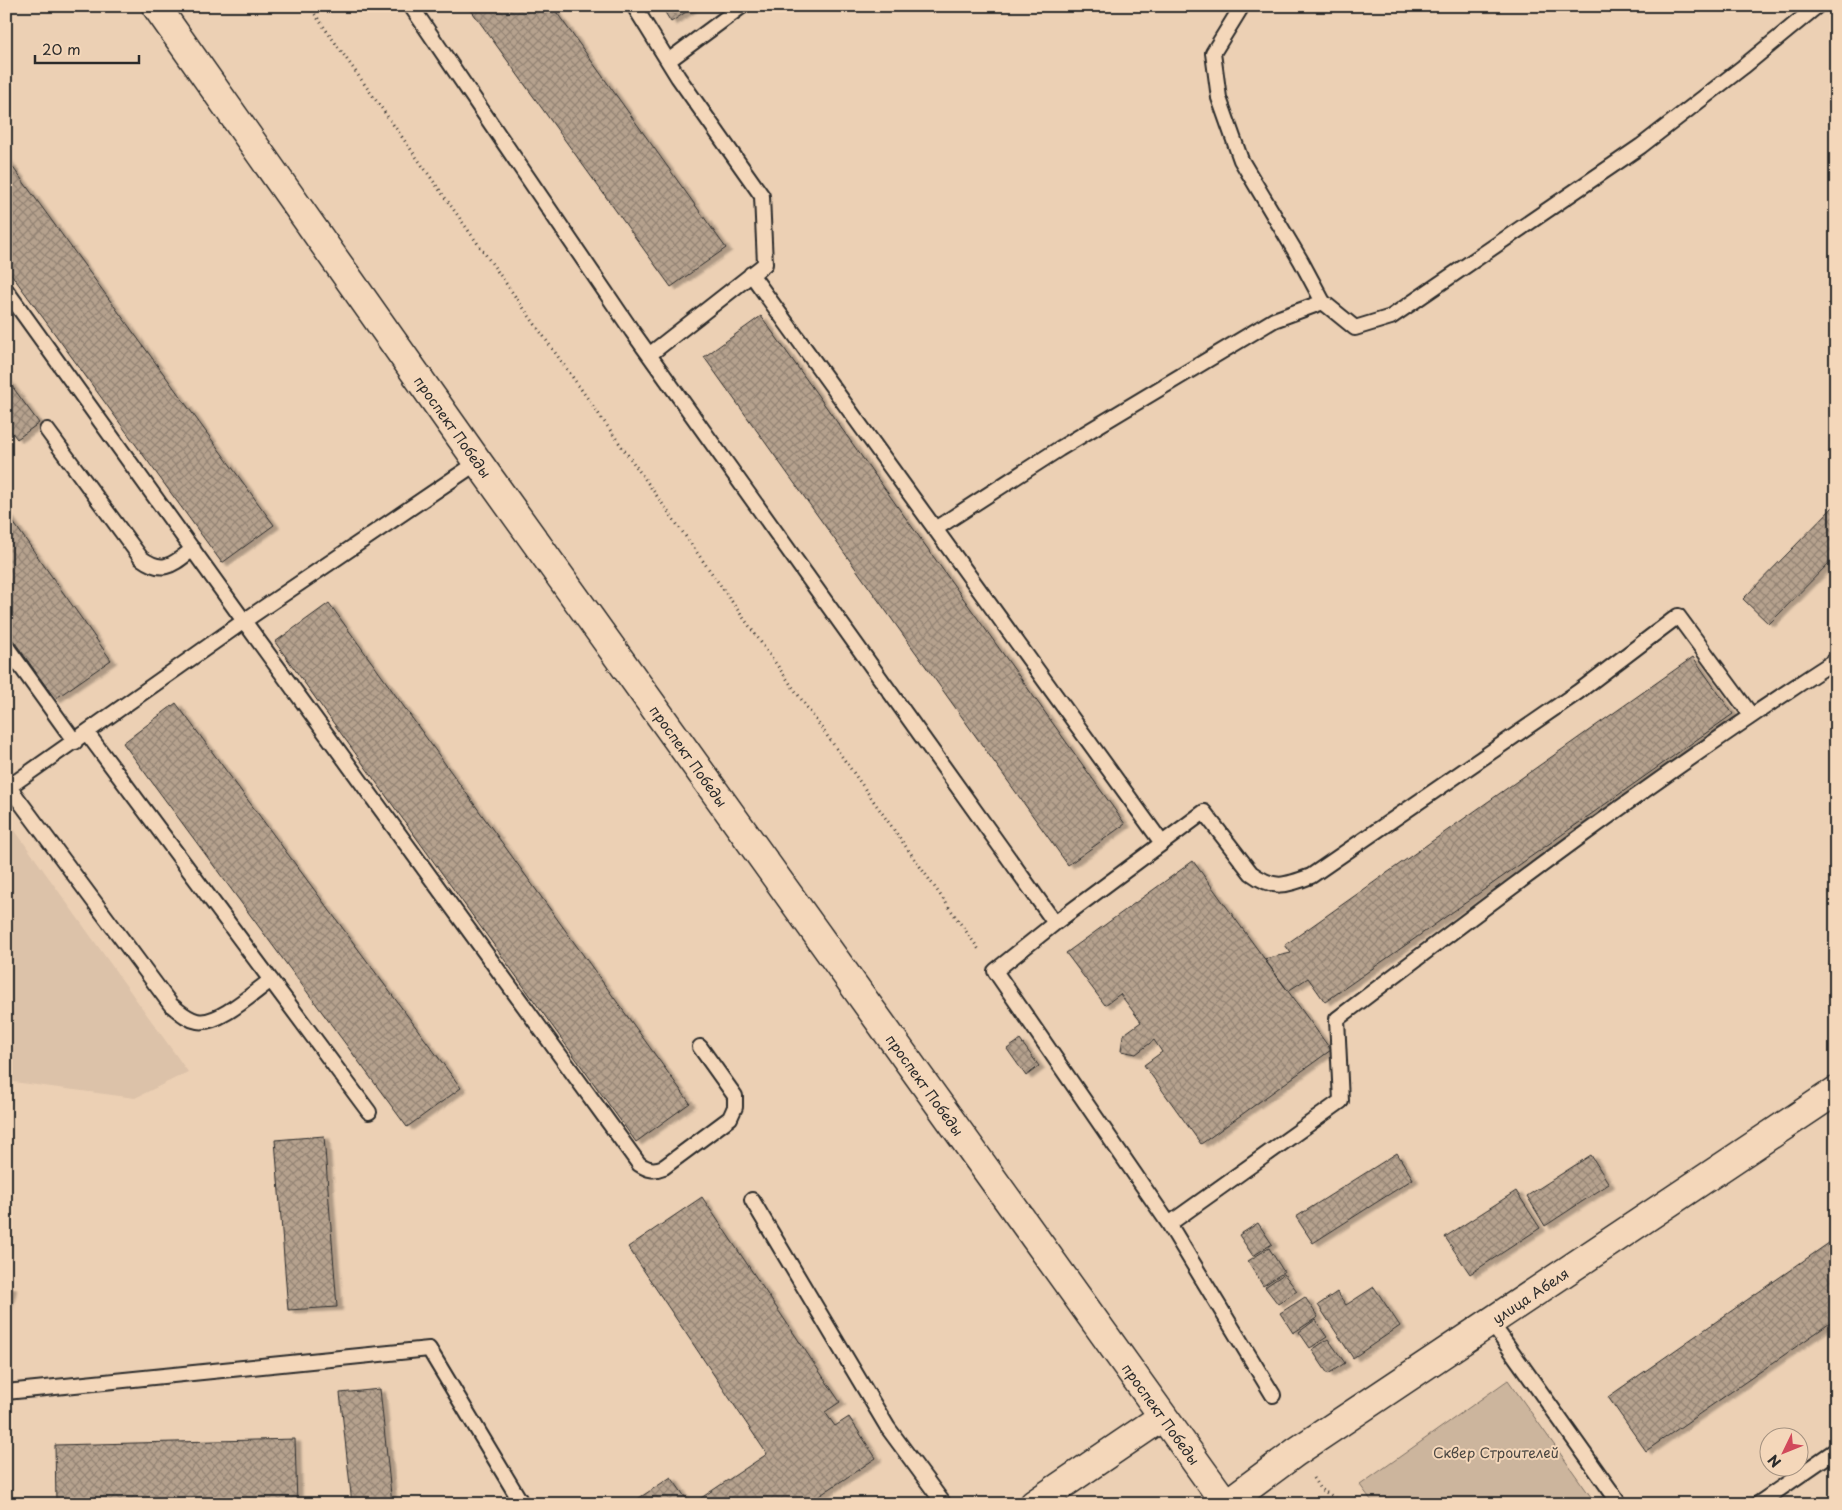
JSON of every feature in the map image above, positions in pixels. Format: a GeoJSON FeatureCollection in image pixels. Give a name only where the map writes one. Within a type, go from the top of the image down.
{"type":"FeatureCollection","features":[{"type":"Feature","properties":{"kind":"main road","name":"проспект Победы"},"geometry":{"type":"LineString","coordinates":[[156,6],[478,462],[1226,1504]]}},
{"type":"Feature","properties":{"kind":"main road","name":"улица Абеля"},"geometry":{"type":"LineString","coordinates":[[1226,1504],[1296,1452],[1836,1091]]}},
{"type":"Feature","properties":{"kind":"main road"},"geometry":{"type":"LineString","coordinates":[[1034,1504],[1162,1417]]}},
{"type":"Feature","properties":{"kind":"lane"},"geometry":{"type":"LineString","coordinates":[[411,6],[649,355],[1055,923]]}},
{"type":"Feature","properties":{"kind":"lane"},"geometry":{"type":"LineString","coordinates":[[634,6],[668,61],[762,196],[765,264],[649,355]]}},
{"type":"Feature","properties":{"kind":"lane"},"geometry":{"type":"LineString","coordinates":[[668,61],[742,6]]}},
{"type":"Feature","properties":{"kind":"lane"},"geometry":{"type":"LineString","coordinates":[[1242,6],[1213,53],[1219,98],[1241,160],[1324,302],[1355,328],[1391,317],[1641,146],[1818,6]]}},
{"type":"Feature","properties":{"kind":"lane"},"geometry":{"type":"LineString","coordinates":[[752,274],[1162,843]]}},
{"type":"Feature","properties":{"kind":"lane"},"geometry":{"type":"LineString","coordinates":[[6,290],[639,1164],[646,1168],[655,1170],[664,1167],[730,1118],[735,1107],[735,1096],[700,1048]]}},
{"type":"Feature","properties":{"kind":"lane"},"geometry":{"type":"LineString","coordinates":[[935,529],[1059,449],[1274,320],[1324,302]]}},
{"type":"Feature","properties":{"kind":"lane"},"geometry":{"type":"LineString","coordinates":[[47,430],[141,558],[151,566],[161,567],[171,565],[193,549]]}},
{"type":"Feature","properties":{"kind":"lane"},"geometry":{"type":"LineString","coordinates":[[271,980],[218,1018],[199,1022],[185,1016],[171,1005],[7,787],[75,742],[244,621],[478,462]]}},
{"type":"Feature","properties":{"kind":"lane"},"geometry":{"type":"LineString","coordinates":[[1273,1394],[1169,1224],[995,971],[1055,923],[1204,812],[1251,873],[1261,881],[1282,885],[1311,876],[1578,692],[1678,616],[1751,715]]}},
{"type":"Feature","properties":{"kind":"lane"},"geometry":{"type":"LineString","coordinates":[[6,646],[75,742]]}},
{"type":"Feature","properties":{"kind":"lane"},"geometry":{"type":"LineString","coordinates":[[1169,1224],[1342,1101],[1336,1019],[1542,864],[1751,715],[1836,660]]}},
{"type":"Feature","properties":{"kind":"lane"},"geometry":{"type":"LineString","coordinates":[[87,733],[369,1112]]}},
{"type":"Feature","properties":{"kind":"lane"},"geometry":{"type":"LineString","coordinates":[[752,1200],[888,1428],[944,1504]]}},
{"type":"Feature","properties":{"kind":"lane"},"geometry":{"type":"LineString","coordinates":[[1490,1321],[1620,1504]]}},
{"type":"Feature","properties":{"kind":"lane"},"geometry":{"type":"LineString","coordinates":[[6,1392],[429,1349],[522,1504]]}},
{"type":"Feature","properties":{"kind":"lane"},"geometry":{"type":"LineString","coordinates":[[1758,1504],[1836,1450]]}},
{"type":"Feature","properties":{"kind":"path"},"geometry":{"type":"LineString","coordinates":[[309,6],[995,971]]}},
{"type":"Feature","properties":{"kind":"path"},"geometry":{"type":"LineString","coordinates":[[1296,1452],[1320,1489],[1346,1504]]}},
{"type":"Feature","properties":{"kind":"shaded area"},"geometry":{"type":"Polygon","coordinates":[[[6,818],[188,1072],[135,1098],[6,1081],[6,818]]]}},
{"type":"Feature","properties":{"kind":"green space","name":"Сквер Строителей"},"geometry":{"type":"Polygon","coordinates":[[[1508,1380],[1596,1504],[1374,1504],[1360,1485],[1508,1380]]]}},
{"type":"Feature","properties":{"kind":"building"},"geometry":{"type":"Polygon","coordinates":[[[468,6],[552,6],[726,248],[671,287],[468,6]]]}},
{"type":"Feature","properties":{"kind":"building"},"geometry":{"type":"Polygon","coordinates":[[[661,6],[695,6],[671,22],[661,6]]]}},
{"type":"Feature","properties":{"kind":"building"},"geometry":{"type":"Polygon","coordinates":[[[6,158],[274,525],[222,563],[6,267],[6,158]]]}},
{"type":"Feature","properties":{"kind":"building"},"geometry":{"type":"Polygon","coordinates":[[[761,316],[1125,824],[1068,865],[704,357],[761,316]]]}},
{"type":"Feature","properties":{"kind":"building"},"geometry":{"type":"Polygon","coordinates":[[[6,378],[39,423],[17,439],[6,425],[6,378]]]}},
{"type":"Feature","properties":{"kind":"building"},"geometry":{"type":"Polygon","coordinates":[[[1836,504],[1836,556],[1769,624],[1743,599],[1836,504]]]}},
{"type":"Feature","properties":{"kind":"building"},"geometry":{"type":"Polygon","coordinates":[[[6,512],[111,660],[55,699],[6,630],[6,512]]]}},
{"type":"Feature","properties":{"kind":"building"},"geometry":{"type":"Polygon","coordinates":[[[329,603],[690,1103],[636,1142],[275,642],[329,603]]]}},
{"type":"Feature","properties":{"kind":"building"},"geometry":{"type":"Polygon","coordinates":[[[1693,657],[1733,714],[1325,1002],[1308,978],[1288,991],[1264,959],[1291,953],[1285,945],[1693,657]]]}},
{"type":"Feature","properties":{"kind":"building"},"geometry":{"type":"Polygon","coordinates":[[[176,703],[461,1088],[407,1127],[123,743],[176,703]]]}},
{"type":"Feature","properties":{"kind":"building"},"geometry":{"type":"Polygon","coordinates":[[[1193,861],[1331,1050],[1201,1144],[1144,1065],[1162,1052],[1154,1040],[1136,1054],[1121,1051],[1123,1035],[1141,1022],[1120,994],[1105,1005],[1066,953],[1193,861]]]}},
{"type":"Feature","properties":{"kind":"building"},"geometry":{"type":"Polygon","coordinates":[[[1020,1040],[1039,1066],[1026,1076],[1007,1049],[1020,1040]]]}},
{"type":"Feature","properties":{"kind":"building"},"geometry":{"type":"Polygon","coordinates":[[[324,1136],[337,1307],[288,1310],[275,1140],[324,1136]]]}},
{"type":"Feature","properties":{"kind":"building"},"geometry":{"type":"Polygon","coordinates":[[[1397,1153],[1413,1179],[1313,1243],[1296,1217],[1397,1153]]]}},
{"type":"Feature","properties":{"kind":"building"},"geometry":{"type":"Polygon","coordinates":[[[1591,1155],[1609,1184],[1545,1226],[1527,1196],[1591,1155]]]}},
{"type":"Feature","properties":{"kind":"building"},"geometry":{"type":"Polygon","coordinates":[[[1516,1191],[1540,1228],[1470,1274],[1445,1237],[1516,1191]]]}},
{"type":"Feature","properties":{"kind":"building"},"geometry":{"type":"Polygon","coordinates":[[[702,1197],[840,1402],[825,1412],[835,1426],[849,1417],[876,1458],[807,1504],[692,1504],[767,1454],[628,1247],[702,1197]]]}},
{"type":"Feature","properties":{"kind":"building"},"geometry":{"type":"Polygon","coordinates":[[[1258,1223],[1272,1244],[1253,1256],[1239,1235],[1258,1223]]]}},
{"type":"Feature","properties":{"kind":"building"},"geometry":{"type":"Polygon","coordinates":[[[1836,1238],[1836,1319],[1646,1451],[1608,1397],[1836,1238]]]}},
{"type":"Feature","properties":{"kind":"building"},"geometry":{"type":"Polygon","coordinates":[[[1269,1248],[1284,1272],[1263,1286],[1248,1261],[1269,1248]]]}},
{"type":"Feature","properties":{"kind":"building"},"geometry":{"type":"Polygon","coordinates":[[[1284,1274],[1297,1291],[1278,1304],[1265,1287],[1284,1274]]]}},
{"type":"Feature","properties":{"kind":"building"},"geometry":{"type":"Polygon","coordinates":[[[6,1286],[11,1287],[6,1307],[6,1286]]]}},
{"type":"Feature","properties":{"kind":"building"},"geometry":{"type":"Polygon","coordinates":[[[1374,1287],[1400,1326],[1353,1358],[1318,1305],[1337,1292],[1346,1305],[1374,1287]]]}},
{"type":"Feature","properties":{"kind":"building"},"geometry":{"type":"Polygon","coordinates":[[[1305,1297],[1318,1317],[1293,1333],[1280,1313],[1305,1297]]]}},
{"type":"Feature","properties":{"kind":"building"},"geometry":{"type":"Polygon","coordinates":[[[1315,1320],[1327,1337],[1310,1348],[1299,1332],[1315,1320]]]}},
{"type":"Feature","properties":{"kind":"building"},"geometry":{"type":"Polygon","coordinates":[[[1328,1339],[1345,1363],[1328,1374],[1312,1350],[1328,1339]]]}},
{"type":"Feature","properties":{"kind":"building"},"geometry":{"type":"Polygon","coordinates":[[[380,1389],[392,1504],[352,1504],[340,1393],[380,1389]]]}},
{"type":"Feature","properties":{"kind":"building"},"geometry":{"type":"Polygon","coordinates":[[[295,1439],[297,1504],[56,1504],[55,1445],[295,1439]]]}},
{"type":"Feature","properties":{"kind":"building"},"geometry":{"type":"Polygon","coordinates":[[[671,1477],[690,1504],[635,1504],[633,1502],[671,1477]]]}}]}
